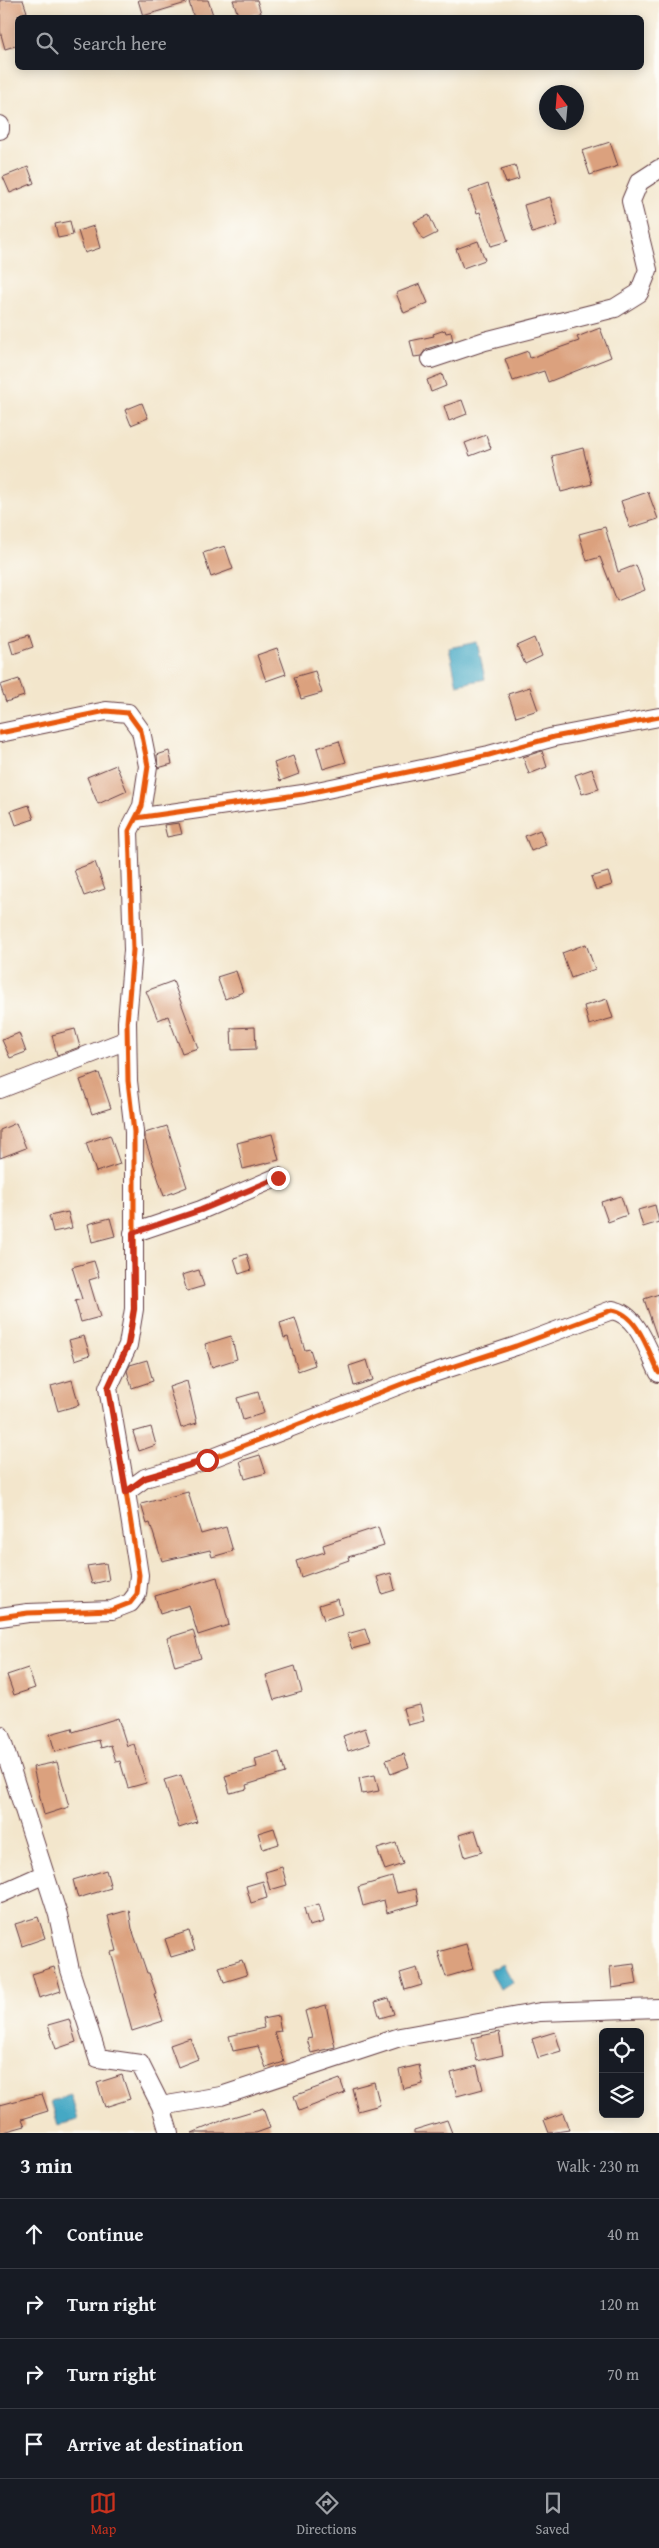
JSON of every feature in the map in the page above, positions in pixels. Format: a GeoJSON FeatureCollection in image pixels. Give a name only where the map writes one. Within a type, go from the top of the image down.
{"type":"FeatureCollection","features":[{"type":"Feature","properties":{"kind":"street"},"geometry":{"type":"LineString","coordinates":[[0,125],[0,130]]}},
{"type":"Feature","properties":{"kind":"street"},"geometry":{"type":"LineString","coordinates":[[430,359],[485,341],[615,308],[639,293],[648,270],[632,201],[639,182],[659,169]]}},
{"type":"Feature","properties":{"kind":"street"},"geometry":{"type":"LineString","coordinates":[[0,733],[106,711],[128,713],[141,731],[148,766],[142,806],[129,831],[134,950],[126,1022],[128,1081],[134,1132],[134,1309],[128,1345],[108,1388],[139,1575],[138,1594],[130,1603],[112,1610],[28,1613],[0,1617]]}},
{"type":"Feature","properties":{"kind":"street"},"geometry":{"type":"LineString","coordinates":[[136,818],[303,794],[489,756],[554,738],[659,717]]}},
{"type":"Feature","properties":{"kind":"street"},"geometry":{"type":"LineString","coordinates":[[0,1089],[127,1040]]}},
{"type":"Feature","properties":{"kind":"street"},"geometry":{"type":"LineString","coordinates":[[133,1233],[201,1210],[278,1178]]}},
{"type":"Feature","properties":{"kind":"street"},"geometry":{"type":"LineString","coordinates":[[126,1492],[145,1478],[207,1460],[412,1380],[516,1346],[612,1310],[623,1312],[636,1326],[655,1355],[659,1373]]}},
{"type":"Feature","properties":{"kind":"street"},"geometry":{"type":"LineString","coordinates":[[0,1734],[58,1915],[70,1970],[98,2058],[140,2064],[160,2106],[169,2133]]}},
{"type":"Feature","properties":{"kind":"street"},"geometry":{"type":"LineString","coordinates":[[0,1894],[45,1874]]}},
{"type":"Feature","properties":{"kind":"street"},"geometry":{"type":"LineString","coordinates":[[160,2106],[221,2096],[400,2037],[540,2012],[659,2008]]}},
{"type":"Feature","properties":{"kind":"water"},"geometry":{"type":"Polygon","coordinates":[[[477,642],[485,679],[457,685],[449,648],[477,642]]]}},
{"type":"Feature","properties":{"kind":"water"},"geometry":{"type":"Polygon","coordinates":[[[503,1964],[513,1982],[500,1989],[490,1970],[503,1964]]]}},
{"type":"Feature","properties":{"kind":"water"},"geometry":{"type":"Polygon","coordinates":[[[71,2095],[78,2120],[58,2125],[51,2101],[71,2095]]]}},
{"type":"Feature","properties":{"kind":"building"},"geometry":{"type":"Polygon","coordinates":[[[0,0],[23,0],[27,12],[15,15],[15,46],[5,49],[0,31],[0,0]]]}},
{"type":"Feature","properties":{"kind":"building"},"geometry":{"type":"Polygon","coordinates":[[[138,0],[186,0],[186,3],[143,15],[138,0]]]}},
{"type":"Feature","properties":{"kind":"building"},"geometry":{"type":"Polygon","coordinates":[[[208,0],[213,15],[193,15],[189,2],[208,0]]]}},
{"type":"Feature","properties":{"kind":"building"},"geometry":{"type":"Polygon","coordinates":[[[233,0],[257,0],[261,13],[238,15],[233,0]]]}},
{"type":"Feature","properties":{"kind":"building"},"geometry":{"type":"Polygon","coordinates":[[[610,142],[618,166],[590,175],[582,151],[610,142]]]}},
{"type":"Feature","properties":{"kind":"building"},"geometry":{"type":"Polygon","coordinates":[[[515,165],[519,179],[506,183],[501,169],[515,165]]]}},
{"type":"Feature","properties":{"kind":"building"},"geometry":{"type":"Polygon","coordinates":[[[28,167],[34,183],[10,193],[3,177],[28,167]]]}},
{"type":"Feature","properties":{"kind":"building"},"geometry":{"type":"Polygon","coordinates":[[[488,184],[508,241],[491,246],[480,212],[477,213],[469,191],[488,184]]]}},
{"type":"Feature","properties":{"kind":"building"},"geometry":{"type":"Polygon","coordinates":[[[550,197],[558,225],[532,233],[524,205],[550,197]]]}},
{"type":"Feature","properties":{"kind":"building"},"geometry":{"type":"Polygon","coordinates":[[[429,215],[437,233],[423,240],[414,222],[429,215]]]}},
{"type":"Feature","properties":{"kind":"building"},"geometry":{"type":"Polygon","coordinates":[[[70,221],[73,235],[58,238],[55,224],[70,221]]]}},
{"type":"Feature","properties":{"kind":"building"},"geometry":{"type":"Polygon","coordinates":[[[94,226],[100,248],[85,253],[78,231],[94,226]]]}},
{"type":"Feature","properties":{"kind":"building"},"geometry":{"type":"Polygon","coordinates":[[[478,241],[485,260],[463,268],[456,249],[478,241]]]}},
{"type":"Feature","properties":{"kind":"building"},"geometry":{"type":"Polygon","coordinates":[[[420,284],[428,303],[404,313],[396,293],[420,284]]]}},
{"type":"Feature","properties":{"kind":"building"},"geometry":{"type":"Polygon","coordinates":[[[600,328],[611,357],[548,382],[544,371],[513,381],[505,359],[528,351],[530,358],[579,341],[577,337],[600,328]]]}},
{"type":"Feature","properties":{"kind":"building"},"geometry":{"type":"Polygon","coordinates":[[[445,330],[446,333],[451,332],[453,341],[426,349],[421,356],[414,357],[410,341],[434,336],[433,334],[445,330]]]}},
{"type":"Feature","properties":{"kind":"building"},"geometry":{"type":"Polygon","coordinates":[[[442,374],[446,386],[431,392],[427,380],[442,374]]]}},
{"type":"Feature","properties":{"kind":"building"},"geometry":{"type":"Polygon","coordinates":[[[462,400],[467,414],[449,421],[444,406],[462,400]]]}},
{"type":"Feature","properties":{"kind":"building"},"geometry":{"type":"Polygon","coordinates":[[[142,403],[148,418],[131,425],[125,410],[142,403]]]}},
{"type":"Feature","properties":{"kind":"building"},"geometry":{"type":"Polygon","coordinates":[[[486,435],[491,448],[470,456],[465,443],[486,435]]]}},
{"type":"Feature","properties":{"kind":"building"},"geometry":{"type":"Polygon","coordinates":[[[583,448],[592,484],[561,492],[552,456],[583,448]]]}},
{"type":"Feature","properties":{"kind":"building"},"geometry":{"type":"Polygon","coordinates":[[[648,492],[658,519],[630,528],[621,501],[648,492]]]}},
{"type":"Feature","properties":{"kind":"building"},"geometry":{"type":"Polygon","coordinates":[[[605,527],[618,572],[636,565],[645,590],[617,601],[600,557],[587,561],[579,534],[605,527]]]}},
{"type":"Feature","properties":{"kind":"building"},"geometry":{"type":"Polygon","coordinates":[[[225,546],[233,569],[211,577],[203,553],[225,546]]]}},
{"type":"Feature","properties":{"kind":"building"},"geometry":{"type":"Polygon","coordinates":[[[29,635],[33,647],[13,654],[9,641],[29,635]]]}},
{"type":"Feature","properties":{"kind":"building"},"geometry":{"type":"Polygon","coordinates":[[[535,638],[542,656],[525,664],[517,646],[535,638]]]}},
{"type":"Feature","properties":{"kind":"building"},"geometry":{"type":"Polygon","coordinates":[[[277,648],[286,674],[266,681],[257,655],[277,648]]]}},
{"type":"Feature","properties":{"kind":"building"},"geometry":{"type":"Polygon","coordinates":[[[315,671],[322,693],[301,699],[294,677],[315,671]]]}},
{"type":"Feature","properties":{"kind":"building"},"geometry":{"type":"Polygon","coordinates":[[[19,679],[24,696],[6,702],[0,685],[19,679]]]}},
{"type":"Feature","properties":{"kind":"building"},"geometry":{"type":"Polygon","coordinates":[[[530,687],[538,710],[516,717],[508,694],[530,687]]]}},
{"type":"Feature","properties":{"kind":"building"},"geometry":{"type":"Polygon","coordinates":[[[339,741],[346,762],[323,769],[317,748],[339,741]]]}},
{"type":"Feature","properties":{"kind":"building"},"geometry":{"type":"Polygon","coordinates":[[[169,751],[172,764],[158,768],[157,755],[169,751]]]}},
{"type":"Feature","properties":{"kind":"building"},"geometry":{"type":"Polygon","coordinates":[[[542,751],[547,767],[529,774],[523,757],[542,751]]]}},
{"type":"Feature","properties":{"kind":"building"},"geometry":{"type":"Polygon","coordinates":[[[293,756],[299,774],[280,781],[274,763],[293,756]]]}},
{"type":"Feature","properties":{"kind":"building"},"geometry":{"type":"Polygon","coordinates":[[[116,765],[127,791],[98,804],[87,777],[116,765]]]}},
{"type":"Feature","properties":{"kind":"building"},"geometry":{"type":"Polygon","coordinates":[[[592,769],[599,789],[582,794],[575,775],[592,769]]]}},
{"type":"Feature","properties":{"kind":"building"},"geometry":{"type":"Polygon","coordinates":[[[29,805],[34,819],[16,825],[11,811],[29,805]]]}},
{"type":"Feature","properties":{"kind":"building"},"geometry":{"type":"Polygon","coordinates":[[[179,823],[182,834],[167,837],[164,825],[179,823]]]}},
{"type":"Feature","properties":{"kind":"building"},"geometry":{"type":"Polygon","coordinates":[[[540,830],[546,845],[531,851],[525,836],[540,830]]]}},
{"type":"Feature","properties":{"kind":"building"},"geometry":{"type":"Polygon","coordinates":[[[95,862],[105,889],[84,896],[74,870],[95,862]]]}},
{"type":"Feature","properties":{"kind":"building"},"geometry":{"type":"Polygon","coordinates":[[[608,872],[612,885],[596,890],[591,877],[608,872]]]}},
{"type":"Feature","properties":{"kind":"building"},"geometry":{"type":"Polygon","coordinates":[[[586,944],[595,969],[571,978],[562,953],[586,944]]]}},
{"type":"Feature","properties":{"kind":"building"},"geometry":{"type":"Polygon","coordinates":[[[236,971],[243,992],[225,999],[217,977],[236,971]]]}},
{"type":"Feature","properties":{"kind":"building"},"geometry":{"type":"Polygon","coordinates":[[[173,981],[198,1048],[182,1053],[168,1016],[158,1020],[146,991],[173,981]]]}},
{"type":"Feature","properties":{"kind":"building"},"geometry":{"type":"Polygon","coordinates":[[[607,999],[613,1018],[589,1025],[584,1006],[607,999]]]}},
{"type":"Feature","properties":{"kind":"building"},"geometry":{"type":"Polygon","coordinates":[[[255,1027],[256,1049],[232,1050],[231,1028],[255,1027]]]}},
{"type":"Feature","properties":{"kind":"building"},"geometry":{"type":"Polygon","coordinates":[[[75,1029],[80,1047],[57,1055],[52,1035],[75,1029]]]}},
{"type":"Feature","properties":{"kind":"building"},"geometry":{"type":"Polygon","coordinates":[[[19,1033],[26,1052],[10,1058],[2,1040],[19,1033]]]}},
{"type":"Feature","properties":{"kind":"building"},"geometry":{"type":"Polygon","coordinates":[[[99,1073],[111,1108],[92,1114],[80,1080],[99,1073]]]}},
{"type":"Feature","properties":{"kind":"building"},"geometry":{"type":"Polygon","coordinates":[[[16,1123],[26,1148],[0,1158],[0,1130],[16,1123]]]}},
{"type":"Feature","properties":{"kind":"building"},"geometry":{"type":"Polygon","coordinates":[[[167,1126],[187,1187],[164,1196],[145,1139],[145,1133],[167,1126]]]}},
{"type":"Feature","properties":{"kind":"building"},"geometry":{"type":"Polygon","coordinates":[[[272,1134],[279,1160],[243,1169],[237,1143],[272,1134]]]}},
{"type":"Feature","properties":{"kind":"building"},"geometry":{"type":"Polygon","coordinates":[[[110,1135],[120,1164],[96,1172],[86,1143],[110,1135]]]}},
{"type":"Feature","properties":{"kind":"building"},"geometry":{"type":"Polygon","coordinates":[[[621,1196],[627,1215],[608,1222],[601,1202],[621,1196]]]}},
{"type":"Feature","properties":{"kind":"building"},"geometry":{"type":"Polygon","coordinates":[[[655,1205],[659,1222],[643,1227],[638,1210],[655,1205]]]}},
{"type":"Feature","properties":{"kind":"building"},"geometry":{"type":"Polygon","coordinates":[[[68,1212],[72,1228],[53,1232],[49,1216],[68,1212]]]}},
{"type":"Feature","properties":{"kind":"building"},"geometry":{"type":"Polygon","coordinates":[[[110,1218],[115,1236],[92,1242],[88,1224],[110,1218]]]}},
{"type":"Feature","properties":{"kind":"building"},"geometry":{"type":"Polygon","coordinates":[[[247,1254],[251,1270],[239,1274],[234,1258],[247,1254]]]}},
{"type":"Feature","properties":{"kind":"building"},"geometry":{"type":"Polygon","coordinates":[[[94,1261],[99,1277],[89,1280],[100,1317],[81,1322],[75,1301],[82,1299],[72,1267],[94,1261]]]}},
{"type":"Feature","properties":{"kind":"building"},"geometry":{"type":"Polygon","coordinates":[[[199,1270],[204,1286],[187,1291],[182,1275],[199,1270]]]}},
{"type":"Feature","properties":{"kind":"building"},"geometry":{"type":"Polygon","coordinates":[[[659,1294],[659,1336],[657,1337],[644,1299],[659,1294]]]}},
{"type":"Feature","properties":{"kind":"building"},"geometry":{"type":"Polygon","coordinates":[[[295,1318],[305,1350],[310,1349],[315,1365],[298,1371],[288,1337],[284,1338],[280,1323],[295,1318]]]}},
{"type":"Feature","properties":{"kind":"building"},"geometry":{"type":"Polygon","coordinates":[[[84,1336],[90,1355],[75,1360],[69,1340],[84,1336]]]}},
{"type":"Feature","properties":{"kind":"building"},"geometry":{"type":"Polygon","coordinates":[[[231,1336],[237,1359],[212,1367],[205,1344],[231,1336]]]}},
{"type":"Feature","properties":{"kind":"building"},"geometry":{"type":"Polygon","coordinates":[[[147,1360],[153,1381],[132,1388],[127,1371],[130,1365],[147,1360]]]}},
{"type":"Feature","properties":{"kind":"building"},"geometry":{"type":"Polygon","coordinates":[[[367,1360],[373,1380],[354,1386],[349,1366],[367,1360]]]}},
{"type":"Feature","properties":{"kind":"building"},"geometry":{"type":"Polygon","coordinates":[[[72,1380],[79,1405],[58,1411],[51,1386],[72,1380]]]}},
{"type":"Feature","properties":{"kind":"building"},"geometry":{"type":"Polygon","coordinates":[[[187,1381],[197,1423],[181,1428],[169,1387],[187,1381]]]}},
{"type":"Feature","properties":{"kind":"building"},"geometry":{"type":"Polygon","coordinates":[[[258,1392],[264,1413],[243,1420],[237,1398],[258,1392]]]}},
{"type":"Feature","properties":{"kind":"building"},"geometry":{"type":"Polygon","coordinates":[[[151,1427],[156,1445],[139,1451],[133,1432],[151,1427]]]}},
{"type":"Feature","properties":{"kind":"building"},"geometry":{"type":"Polygon","coordinates":[[[260,1455],[266,1473],[245,1479],[240,1461],[260,1455]]]}},
{"type":"Feature","properties":{"kind":"building"},"geometry":{"type":"Polygon","coordinates":[[[188,1492],[201,1534],[226,1527],[233,1551],[212,1557],[210,1550],[162,1561],[150,1523],[147,1524],[141,1504],[188,1492]]]}},
{"type":"Feature","properties":{"kind":"building"},"geometry":{"type":"Polygon","coordinates":[[[378,1527],[384,1546],[348,1557],[349,1560],[301,1577],[296,1561],[325,1552],[323,1545],[378,1527]]]}},
{"type":"Feature","properties":{"kind":"building"},"geometry":{"type":"Polygon","coordinates":[[[106,1563],[109,1580],[92,1584],[87,1566],[106,1563]]]}},
{"type":"Feature","properties":{"kind":"building"},"geometry":{"type":"Polygon","coordinates":[[[391,1573],[395,1590],[382,1594],[377,1577],[391,1573]]]}},
{"type":"Feature","properties":{"kind":"building"},"geometry":{"type":"Polygon","coordinates":[[[217,1577],[229,1625],[198,1635],[189,1605],[160,1614],[155,1596],[217,1577]]]}},
{"type":"Feature","properties":{"kind":"building"},"geometry":{"type":"Polygon","coordinates":[[[338,1599],[342,1614],[324,1620],[319,1605],[338,1599]]]}},
{"type":"Feature","properties":{"kind":"building"},"geometry":{"type":"Polygon","coordinates":[[[365,1629],[370,1644],[352,1649],[347,1634],[365,1629]]]}},
{"type":"Feature","properties":{"kind":"building"},"geometry":{"type":"Polygon","coordinates":[[[193,1630],[201,1658],[175,1666],[167,1638],[193,1630]]]}},
{"type":"Feature","properties":{"kind":"building"},"geometry":{"type":"Polygon","coordinates":[[[295,1666],[302,1692],[274,1700],[266,1675],[295,1666]]]}},
{"type":"Feature","properties":{"kind":"building"},"geometry":{"type":"Polygon","coordinates":[[[28,1668],[35,1688],[14,1695],[7,1675],[28,1668]]]}},
{"type":"Feature","properties":{"kind":"building"},"geometry":{"type":"Polygon","coordinates":[[[420,1705],[424,1721],[408,1725],[403,1709],[420,1705]]]}},
{"type":"Feature","properties":{"kind":"building"},"geometry":{"type":"Polygon","coordinates":[[[118,1718],[127,1746],[134,1744],[146,1783],[128,1788],[120,1761],[116,1762],[111,1745],[101,1748],[99,1740],[55,1752],[50,1734],[72,1728],[73,1732],[118,1718]]]}},
{"type":"Feature","properties":{"kind":"building"},"geometry":{"type":"Polygon","coordinates":[[[365,1728],[370,1744],[348,1751],[343,1736],[365,1728]]]}},
{"type":"Feature","properties":{"kind":"building"},"geometry":{"type":"Polygon","coordinates":[[[279,1752],[285,1773],[246,1785],[247,1789],[230,1793],[225,1776],[257,1767],[255,1759],[279,1752]]]}},
{"type":"Feature","properties":{"kind":"building"},"geometry":{"type":"Polygon","coordinates":[[[404,1754],[409,1767],[391,1774],[386,1760],[404,1754]]]}},
{"type":"Feature","properties":{"kind":"building"},"geometry":{"type":"Polygon","coordinates":[[[57,1762],[69,1807],[44,1815],[33,1767],[57,1762]]]}},
{"type":"Feature","properties":{"kind":"building"},"geometry":{"type":"Polygon","coordinates":[[[181,1775],[197,1822],[179,1828],[164,1780],[181,1775]]]}},
{"type":"Feature","properties":{"kind":"building"},"geometry":{"type":"Polygon","coordinates":[[[375,1775],[379,1791],[362,1794],[359,1778],[375,1775]]]}},
{"type":"Feature","properties":{"kind":"building"},"geometry":{"type":"Polygon","coordinates":[[[274,1828],[279,1844],[263,1849],[258,1833],[274,1828]]]}},
{"type":"Feature","properties":{"kind":"building"},"geometry":{"type":"Polygon","coordinates":[[[475,1830],[482,1852],[465,1857],[459,1835],[475,1830]]]}},
{"type":"Feature","properties":{"kind":"building"},"geometry":{"type":"Polygon","coordinates":[[[396,1843],[403,1864],[385,1870],[377,1849],[396,1843]]]}},
{"type":"Feature","properties":{"kind":"building"},"geometry":{"type":"Polygon","coordinates":[[[282,1867],[287,1885],[270,1890],[265,1872],[282,1867]]]}},
{"type":"Feature","properties":{"kind":"building"},"geometry":{"type":"Polygon","coordinates":[[[106,1870],[111,1888],[78,1898],[73,1880],[106,1870]]]}},
{"type":"Feature","properties":{"kind":"building"},"geometry":{"type":"Polygon","coordinates":[[[392,1877],[397,1893],[416,1889],[419,1904],[387,1913],[384,1900],[363,1906],[358,1887],[392,1877]]]}},
{"type":"Feature","properties":{"kind":"building"},"geometry":{"type":"Polygon","coordinates":[[[263,1881],[267,1898],[251,1903],[246,1886],[263,1881]]]}},
{"type":"Feature","properties":{"kind":"building"},"geometry":{"type":"Polygon","coordinates":[[[319,1904],[324,1922],[309,1926],[304,1908],[319,1904]]]}},
{"type":"Feature","properties":{"kind":"building"},"geometry":{"type":"Polygon","coordinates":[[[129,1910],[132,1929],[156,1993],[154,1994],[163,2021],[132,2031],[111,1952],[117,1951],[108,1916],[129,1910]]]}},
{"type":"Feature","properties":{"kind":"building"},"geometry":{"type":"Polygon","coordinates":[[[38,1917],[45,1938],[22,1946],[15,1924],[38,1917]]]}},
{"type":"Feature","properties":{"kind":"building"},"geometry":{"type":"Polygon","coordinates":[[[189,1931],[195,1950],[171,1957],[165,1939],[189,1931]]]}},
{"type":"Feature","properties":{"kind":"building"},"geometry":{"type":"Polygon","coordinates":[[[466,1944],[473,1969],[446,1977],[438,1952],[466,1944]]]}},
{"type":"Feature","properties":{"kind":"building"},"geometry":{"type":"Polygon","coordinates":[[[242,1960],[247,1975],[224,1982],[219,1967],[242,1960]]]}},
{"type":"Feature","properties":{"kind":"building"},"geometry":{"type":"Polygon","coordinates":[[[634,1964],[637,1984],[612,1988],[610,1967],[634,1964]]]}},
{"type":"Feature","properties":{"kind":"building"},"geometry":{"type":"Polygon","coordinates":[[[54,1967],[61,1991],[39,1998],[32,1974],[54,1967]]]}},
{"type":"Feature","properties":{"kind":"building"},"geometry":{"type":"Polygon","coordinates":[[[417,1968],[422,1985],[405,1990],[400,1973],[417,1968]]]}},
{"type":"Feature","properties":{"kind":"building"},"geometry":{"type":"Polygon","coordinates":[[[389,1998],[394,2014],[380,2018],[375,2002],[389,1998]]]}},
{"type":"Feature","properties":{"kind":"building"},"geometry":{"type":"Polygon","coordinates":[[[326,2005],[335,2047],[311,2053],[307,2039],[312,2038],[305,2011],[326,2005]]]}},
{"type":"Feature","properties":{"kind":"building"},"geometry":{"type":"Polygon","coordinates":[[[278,2016],[281,2031],[274,2032],[284,2062],[266,2068],[258,2046],[233,2051],[229,2036],[264,2028],[262,2019],[278,2016]]]}},
{"type":"Feature","properties":{"kind":"building"},"geometry":{"type":"Polygon","coordinates":[[[69,2019],[76,2042],[56,2049],[48,2025],[69,2019]]]}},
{"type":"Feature","properties":{"kind":"building"},"geometry":{"type":"Polygon","coordinates":[[[499,2032],[503,2055],[477,2061],[472,2038],[499,2032]]]}},
{"type":"Feature","properties":{"kind":"building"},"geometry":{"type":"Polygon","coordinates":[[[555,2032],[561,2051],[538,2058],[532,2039],[555,2032]]]}},
{"type":"Feature","properties":{"kind":"building"},"geometry":{"type":"Polygon","coordinates":[[[190,2038],[198,2059],[178,2067],[170,2045],[190,2038]]]}},
{"type":"Feature","properties":{"kind":"building"},"geometry":{"type":"Polygon","coordinates":[[[419,2065],[423,2084],[403,2089],[399,2070],[419,2065]]]}},
{"type":"Feature","properties":{"kind":"building"},"geometry":{"type":"Polygon","coordinates":[[[477,2066],[483,2089],[457,2096],[451,2073],[477,2066]]]}},
{"type":"Feature","properties":{"kind":"building"},"geometry":{"type":"Polygon","coordinates":[[[122,2075],[130,2099],[105,2107],[97,2083],[122,2075]]]}},
{"type":"Feature","properties":{"kind":"building"},"geometry":{"type":"Polygon","coordinates":[[[340,2079],[345,2093],[299,2111],[294,2096],[340,2079]]]}},
{"type":"Feature","properties":{"kind":"building"},"geometry":{"type":"Polygon","coordinates":[[[374,2082],[380,2105],[358,2111],[352,2088],[374,2082]]]}},
{"type":"Feature","properties":{"kind":"building"},"geometry":{"type":"Polygon","coordinates":[[[42,2094],[48,2111],[22,2119],[25,2126],[0,2133],[0,2105],[42,2094]]]}},
{"type":"Feature","properties":{"kind":"building"},"geometry":{"type":"Polygon","coordinates":[[[263,2108],[270,2128],[256,2133],[192,2133],[226,2119],[263,2108]]]}},
{"type":"Feature","properties":{"kind":"building"},"geometry":{"type":"Polygon","coordinates":[[[563,2113],[569,2130],[549,2133],[544,2120],[563,2113]]]}},
{"type":"Feature","properties":{"kind":"building"},"geometry":{"type":"Polygon","coordinates":[[[447,2120],[452,2133],[414,2133],[414,2130],[447,2120]]]}},
{"type":"Feature","properties":{"kind":"cycle path"},"geometry":{"type":"LineString","coordinates":[[0,733],[106,711],[128,713],[141,731],[148,766],[142,806],[129,831],[133,950],[127,1022],[128,1081],[134,1132],[134,1309],[128,1345],[108,1388],[126,1492]]}},
{"type":"Feature","properties":{"kind":"cycle path"},"geometry":{"type":"LineString","coordinates":[[136,818],[303,794],[489,755],[554,737],[659,717]]}},
{"type":"Feature","properties":{"kind":"cycle path"},"geometry":{"type":"LineString","coordinates":[[0,1617],[28,1613],[112,1610],[130,1603],[137,1594],[139,1575],[126,1492],[145,1478],[207,1460],[412,1380],[516,1346],[612,1310],[629,1318],[635,1326],[646,1344],[659,1373]]}},
{"type":"Feature","properties":{"kind":"route"},"geometry":{"type":"LineString","coordinates":[[207,1460],[145,1478],[126,1492],[108,1388],[128,1345],[134,1309],[133,1233],[201,1210],[278,1178]]}}]}
